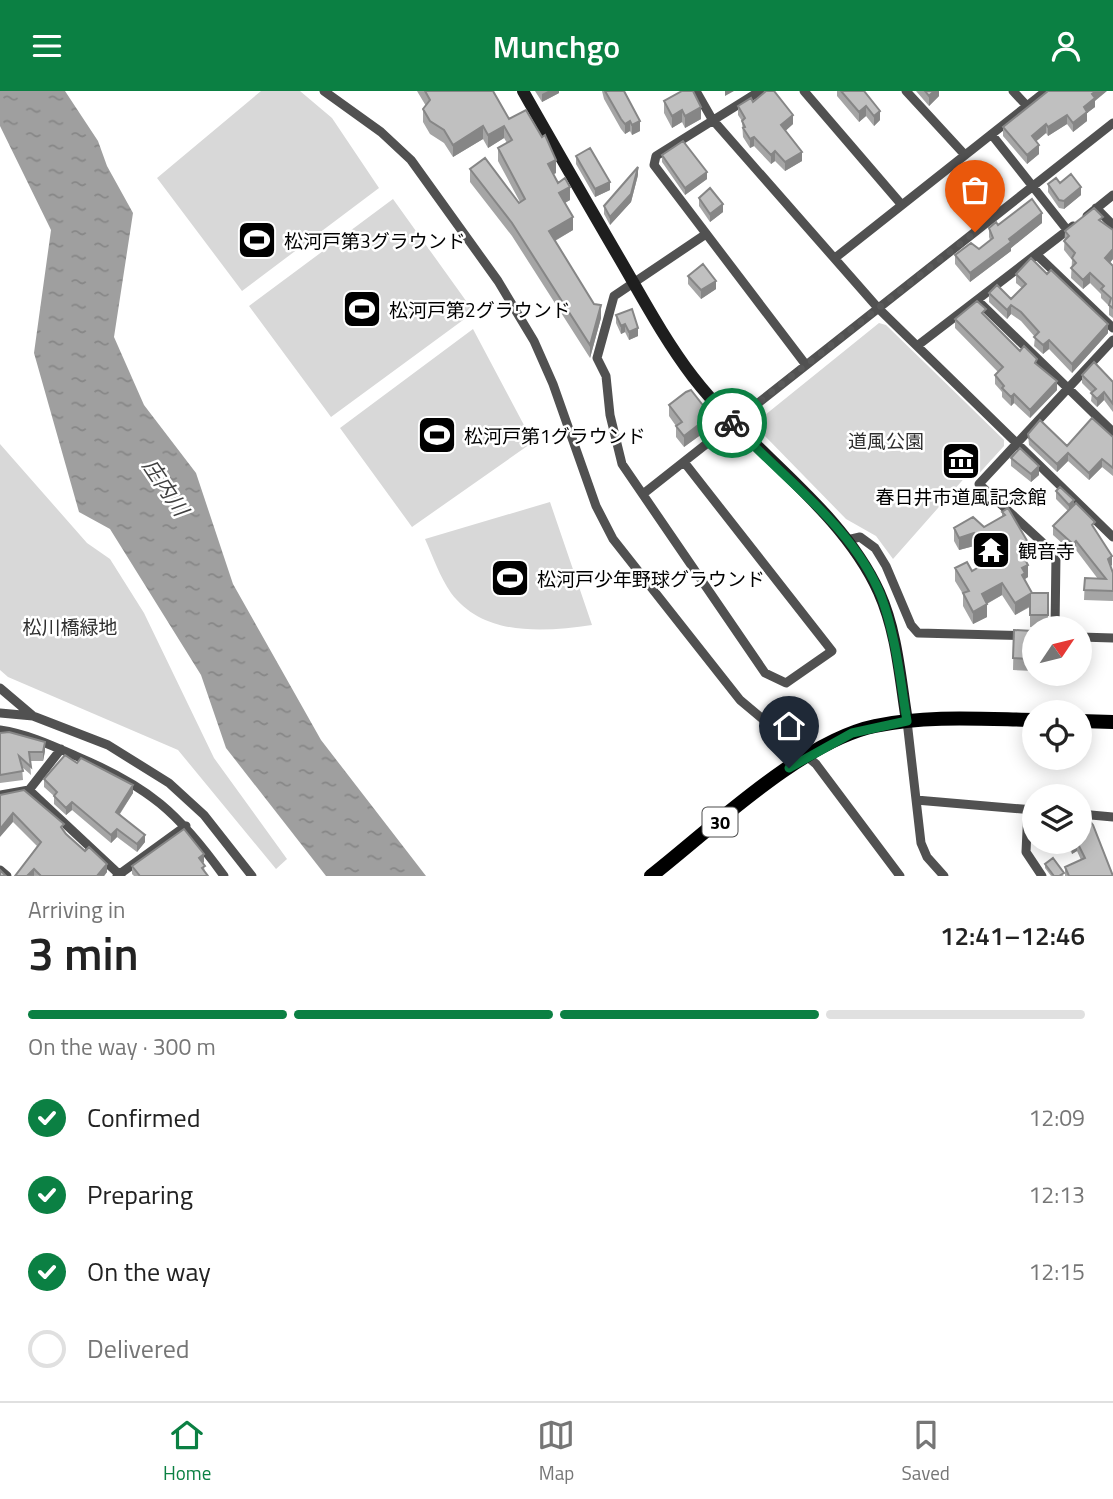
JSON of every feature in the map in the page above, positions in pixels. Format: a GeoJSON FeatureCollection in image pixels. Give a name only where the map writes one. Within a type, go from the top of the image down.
{"type":"FeatureCollection","features":[{"type":"Feature","properties":{"kind":"main road"},"geometry":{"type":"LineString","coordinates":[[523,91],[662,335],[732,423],[847,540],[880,594],[892,629],[907,721]]}},
{"type":"Feature","properties":{"kind":"main road","name":"30"},"geometry":{"type":"LineString","coordinates":[[651,876],[807,755],[852,733],[933,718],[1022,720]]}},
{"type":"Feature","properties":{"kind":"main road"},"geometry":{"type":"LineString","coordinates":[[1092,721],[1113,722]]}},
{"type":"Feature","properties":{"kind":"street"},"geometry":{"type":"LineString","coordinates":[[324,91],[381,131],[411,160],[498,281],[534,341],[553,384],[596,506],[612,539],[740,700],[807,755],[900,876]]}},
{"type":"Feature","properties":{"kind":"street"},"geometry":{"type":"LineString","coordinates":[[696,91],[712,119],[878,308],[1113,537]]}},
{"type":"Feature","properties":{"kind":"street"},"geometry":{"type":"LineString","coordinates":[[760,91],[656,156],[654,165],[806,365]]}},
{"type":"Feature","properties":{"kind":"street"},"geometry":{"type":"LineString","coordinates":[[803,91],[901,204]]}},
{"type":"Feature","properties":{"kind":"street"},"geometry":{"type":"LineString","coordinates":[[906,91],[965,155]]}},
{"type":"Feature","properties":{"kind":"street"},"geometry":{"type":"LineString","coordinates":[[1013,91],[1027,106]]}},
{"type":"Feature","properties":{"kind":"street"},"geometry":{"type":"LineString","coordinates":[[835,258],[1046,91]]}},
{"type":"Feature","properties":{"kind":"street"},"geometry":{"type":"LineString","coordinates":[[643,494],[1113,124]]}},
{"type":"Feature","properties":{"kind":"street"},"geometry":{"type":"LineString","coordinates":[[992,135],[1068,231]]}},
{"type":"Feature","properties":{"kind":"street"},"geometry":{"type":"LineString","coordinates":[[917,346],[1113,195]]}},
{"type":"Feature","properties":{"kind":"street"},"geometry":{"type":"LineString","coordinates":[[1096,208],[1113,225]]}},
{"type":"Feature","properties":{"kind":"street"},"geometry":{"type":"LineString","coordinates":[[684,462],[832,651],[786,683],[765,673],[622,464],[610,415],[606,376],[597,358],[614,296],[706,234]]}},
{"type":"Feature","properties":{"kind":"street"},"geometry":{"type":"LineString","coordinates":[[1037,255],[1113,328]]}},
{"type":"Feature","properties":{"kind":"street"},"geometry":{"type":"LineString","coordinates":[[977,300],[1113,432]]}},
{"type":"Feature","properties":{"kind":"street"},"geometry":{"type":"LineString","coordinates":[[1055,616],[1056,555],[979,484],[1113,340]]}},
{"type":"Feature","properties":{"kind":"street"},"geometry":{"type":"LineString","coordinates":[[847,540],[860,537],[875,548],[918,633],[1022,636]]}},
{"type":"Feature","properties":{"kind":"street"},"geometry":{"type":"LineString","coordinates":[[1092,637],[1113,638]]}},
{"type":"Feature","properties":{"kind":"street"},"geometry":{"type":"LineString","coordinates":[[0,688],[33,716]]}},
{"type":"Feature","properties":{"kind":"street"},"geometry":{"type":"LineString","coordinates":[[0,713],[33,716],[108,745],[169,783],[204,815],[252,876]]}},
{"type":"Feature","properties":{"kind":"street"},"geometry":{"type":"LineString","coordinates":[[907,721],[921,843],[927,857],[944,876]]}},
{"type":"Feature","properties":{"kind":"street"},"geometry":{"type":"LineString","coordinates":[[0,730],[18,733],[61,750],[136,784],[186,826],[224,876]]}},
{"type":"Feature","properties":{"kind":"street"},"geometry":{"type":"LineString","coordinates":[[0,795],[29,790],[61,750]]}},
{"type":"Feature","properties":{"kind":"street"},"geometry":{"type":"LineString","coordinates":[[29,790],[119,875],[186,826]]}},
{"type":"Feature","properties":{"kind":"street"},"geometry":{"type":"LineString","coordinates":[[916,800],[1022,808]]}},
{"type":"Feature","properties":{"kind":"street"},"geometry":{"type":"LineString","coordinates":[[1092,815],[1113,817]]}},
{"type":"Feature","properties":{"kind":"street"},"geometry":{"type":"LineString","coordinates":[[1027,854],[1042,876]]}},
{"type":"Feature","properties":{"kind":"street"},"geometry":{"type":"LineString","coordinates":[[0,870],[7,876]]}},
{"type":"Feature","properties":{"kind":"green space","name":"松河戸第3グラウンド"},"geometry":{"type":"Polygon","coordinates":[[[261,91],[300,91],[332,118],[379,188],[242,291],[157,178],[261,91]]]}},
{"type":"Feature","properties":{"kind":"green space","name":"松河戸第2グラウンド"},"geometry":{"type":"Polygon","coordinates":[[[393,199],[474,312],[331,417],[249,306],[393,199]]]}},
{"type":"Feature","properties":{"kind":"green space","name":"道風公園"},"geometry":{"type":"Polygon","coordinates":[[[879,323],[886,325],[1004,440],[1004,446],[974,479],[968,474],[893,559],[876,536],[846,519],[763,434],[765,415],[879,323]]]}},
{"type":"Feature","properties":{"kind":"green space","name":"松河戸第1グラウンド"},"geometry":{"type":"Polygon","coordinates":[[[473,329],[533,442],[412,527],[340,428],[473,329]]]}},
{"type":"Feature","properties":{"kind":"green space","name":"松川橋緑地"},"geometry":{"type":"Polygon","coordinates":[[[0,444],[87,543],[110,559],[144,613],[214,758],[287,859],[276,869],[178,750],[8,677],[0,670],[0,444]]]}},
{"type":"Feature","properties":{"kind":"green space","name":"松河戸少年野球グラウンド"},"geometry":{"type":"Polygon","coordinates":[[[550,502],[592,625],[535,630],[497,624],[480,618],[451,593],[425,539],[550,502]]]}},
{"type":"Feature","properties":{"kind":"water","name":"庄内川"},"geometry":{"type":"Polygon","coordinates":[[[0,91],[65,91],[98,141],[107,166],[133,213],[114,337],[144,405],[196,473],[233,584],[321,740],[426,876],[326,876],[226,748],[201,675],[110,529],[79,512],[34,353],[51,230],[0,126],[0,91]]]}},
{"type":"Feature","properties":{"kind":"building"},"geometry":{"type":"Polygon","coordinates":[[[425,91],[493,91],[509,119],[526,110],[542,137],[545,135],[556,160],[548,164],[558,183],[565,178],[570,187],[559,193],[573,217],[549,231],[594,304],[601,305],[590,345],[512,223],[470,169],[485,158],[519,203],[525,199],[498,148],[512,140],[504,126],[488,135],[483,126],[453,145],[444,130],[430,121],[423,109],[430,100],[425,91]]]}},
{"type":"Feature","properties":{"kind":"building"},"geometry":{"type":"Polygon","coordinates":[[[605,91],[624,91],[640,121],[632,125],[630,121],[625,124],[605,91]]]}},
{"type":"Feature","properties":{"kind":"building"},"geometry":{"type":"Polygon","coordinates":[[[682,91],[693,91],[701,107],[685,116],[682,110],[672,116],[664,101],[682,91]]]}},
{"type":"Feature","properties":{"kind":"building"},"geometry":{"type":"Polygon","coordinates":[[[766,91],[774,91],[793,115],[781,125],[802,152],[785,162],[775,151],[771,155],[754,137],[750,139],[743,128],[745,127],[742,121],[745,118],[738,106],[751,98],[753,102],[766,91]]]}},
{"type":"Feature","properties":{"kind":"building"},"geometry":{"type":"Polygon","coordinates":[[[841,91],[864,91],[880,111],[874,116],[866,106],[859,112],[841,91]]]}},
{"type":"Feature","properties":{"kind":"building"},"geometry":{"type":"Polygon","coordinates":[[[1048,91],[1096,91],[1092,94],[1095,98],[1084,107],[1087,112],[1073,123],[1067,115],[1048,127],[1046,124],[1032,136],[1039,145],[1027,155],[1003,127],[1048,91]]]}},
{"type":"Feature","properties":{"kind":"building"},"geometry":{"type":"Polygon","coordinates":[[[683,141],[707,172],[685,188],[662,155],[683,141]]]}},
{"type":"Feature","properties":{"kind":"building"},"geometry":{"type":"Polygon","coordinates":[[[590,148],[610,182],[595,189],[576,156],[590,148]]]}},
{"type":"Feature","properties":{"kind":"building"},"geometry":{"type":"Polygon","coordinates":[[[638,167],[631,194],[610,217],[604,206],[638,167]]]}},
{"type":"Feature","properties":{"kind":"building"},"geometry":{"type":"Polygon","coordinates":[[[1071,174],[1081,187],[1064,201],[1059,200],[1048,184],[1056,178],[1060,183],[1071,174]]]}},
{"type":"Feature","properties":{"kind":"building"},"geometry":{"type":"Polygon","coordinates":[[[710,188],[723,204],[710,214],[699,198],[710,188]]]}},
{"type":"Feature","properties":{"kind":"building"},"geometry":{"type":"Polygon","coordinates":[[[1032,199],[1042,213],[1009,239],[1011,242],[970,273],[955,255],[971,243],[979,249],[993,238],[989,228],[996,222],[998,225],[1032,199]]]}},
{"type":"Feature","properties":{"kind":"building"},"geometry":{"type":"Polygon","coordinates":[[[1094,208],[1103,217],[1099,220],[1113,230],[1113,249],[1105,258],[1113,266],[1113,308],[1109,305],[1111,298],[1101,289],[1104,286],[1090,273],[1083,280],[1071,268],[1076,263],[1072,258],[1075,253],[1064,241],[1069,236],[1065,231],[1094,208]]]}},
{"type":"Feature","properties":{"kind":"building"},"geometry":{"type":"Polygon","coordinates":[[[1031,258],[1047,274],[1051,270],[1108,324],[1072,364],[1049,340],[1043,345],[1034,337],[1039,332],[1021,312],[1011,305],[1007,310],[989,293],[997,285],[1011,299],[1026,284],[1016,274],[1031,258]]]}},
{"type":"Feature","properties":{"kind":"building"},"geometry":{"type":"Polygon","coordinates":[[[703,264],[716,281],[701,290],[688,276],[703,264]]]}},
{"type":"Feature","properties":{"kind":"building"},"geometry":{"type":"Polygon","coordinates":[[[977,301],[986,309],[982,313],[1020,351],[1024,346],[1037,359],[1035,363],[1057,381],[1030,410],[1014,394],[1011,397],[1002,388],[1004,386],[995,375],[1003,367],[955,319],[977,301]]]}},
{"type":"Feature","properties":{"kind":"building"},"geometry":{"type":"Polygon","coordinates":[[[632,309],[638,328],[629,332],[625,324],[621,326],[616,315],[632,309]]]}},
{"type":"Feature","properties":{"kind":"building"},"geometry":{"type":"Polygon","coordinates":[[[1094,362],[1113,382],[1113,404],[1104,392],[1097,399],[1091,393],[1096,389],[1082,375],[1094,362]]]}},
{"type":"Feature","properties":{"kind":"building"},"geometry":{"type":"Polygon","coordinates":[[[691,390],[709,413],[704,417],[706,419],[684,436],[676,426],[682,422],[669,405],[691,390]]]}},
{"type":"Feature","properties":{"kind":"building"},"geometry":{"type":"Polygon","coordinates":[[[1092,418],[1113,437],[1113,468],[1102,459],[1089,473],[1068,453],[1057,464],[1029,438],[1028,434],[1040,420],[1067,446],[1092,418]]]}},
{"type":"Feature","properties":{"kind":"building"},"geometry":{"type":"Polygon","coordinates":[[[1020,448],[1039,466],[1031,474],[1011,458],[1020,448]]]}},
{"type":"Feature","properties":{"kind":"building"},"geometry":{"type":"Polygon","coordinates":[[[1060,487],[1074,500],[1069,505],[1056,491],[1060,487]]]}},
{"type":"Feature","properties":{"kind":"building"},"geometry":{"type":"Polygon","coordinates":[[[1076,503],[1095,522],[1092,525],[1112,556],[1108,559],[1113,573],[1113,591],[1084,590],[1085,578],[1106,579],[1076,541],[1073,544],[1053,526],[1076,503]]]}},
{"type":"Feature","properties":{"kind":"building"},"geometry":{"type":"Polygon","coordinates":[[[1008,508],[1029,544],[1021,552],[1028,565],[1022,568],[1025,573],[1022,575],[1032,593],[1048,593],[1048,615],[1030,615],[1030,594],[1015,603],[1002,583],[982,594],[987,604],[973,612],[963,593],[969,591],[955,568],[967,562],[972,571],[989,561],[974,533],[959,538],[954,528],[973,517],[984,527],[1005,515],[1002,512],[1008,508]]]}},
{"type":"Feature","properties":{"kind":"building"},"geometry":{"type":"Polygon","coordinates":[[[1014,630],[1022,630],[1022,658],[1013,658],[1014,630]]]}},
{"type":"Feature","properties":{"kind":"building"},"geometry":{"type":"Polygon","coordinates":[[[9,732],[45,742],[43,752],[29,752],[31,767],[19,756],[23,771],[0,775],[0,733],[9,732]]]}},
{"type":"Feature","properties":{"kind":"building"},"geometry":{"type":"Polygon","coordinates":[[[65,755],[77,763],[81,758],[133,785],[116,812],[145,835],[137,844],[117,829],[111,835],[72,802],[66,808],[54,796],[57,792],[44,779],[65,755]]]}},
{"type":"Feature","properties":{"kind":"building"},"geometry":{"type":"Polygon","coordinates":[[[24,790],[64,824],[61,827],[66,834],[85,851],[89,847],[107,864],[97,876],[41,876],[34,869],[27,876],[15,876],[41,842],[13,813],[0,829],[0,795],[24,790]]]}},
{"type":"Feature","properties":{"kind":"building"},"geometry":{"type":"Polygon","coordinates":[[[1092,824],[1113,876],[1069,876],[1065,867],[1085,858],[1083,854],[1092,854],[1092,824]]]}},
{"type":"Feature","properties":{"kind":"building"},"geometry":{"type":"Polygon","coordinates":[[[184,829],[204,854],[199,858],[208,876],[140,876],[132,866],[184,829]]]}},
{"type":"Feature","properties":{"kind":"building"},"geometry":{"type":"Polygon","coordinates":[[[1053,858],[1064,873],[1059,876],[1054,876],[1045,864],[1053,858]]]}},
{"type":"Feature","properties":{"kind":"way so far"},"geometry":{"type":"LineString","coordinates":[[732,423],[975,232]]}},
{"type":"Feature","properties":{"kind":"place","name":"松河戸第3グラウンド"},"geometry":{"type":"Point","coordinates":[257,240]}},
{"type":"Feature","properties":{"kind":"place","name":"松河戸第2グラウンド"},"geometry":{"type":"Point","coordinates":[362,309]}},
{"type":"Feature","properties":{"kind":"place","name":"松河戸第1グラウンド"},"geometry":{"type":"Point","coordinates":[437,435]}},
{"type":"Feature","properties":{"kind":"place","name":"春日井市道風記念館"},"geometry":{"type":"Point","coordinates":[961,461]}},
{"type":"Feature","properties":{"kind":"place","name":"観音寺"},"geometry":{"type":"Point","coordinates":[991,550]}},
{"type":"Feature","properties":{"kind":"place","name":"松河戸少年野球グラウンド"},"geometry":{"type":"Point","coordinates":[510,578]}},
{"type":"Feature","properties":{"kind":"route"},"geometry":{"type":"LineString","coordinates":[[732,423],[844,536],[864,563],[880,594],[892,629],[907,721],[852,733],[824,745],[789,768]]}}]}
